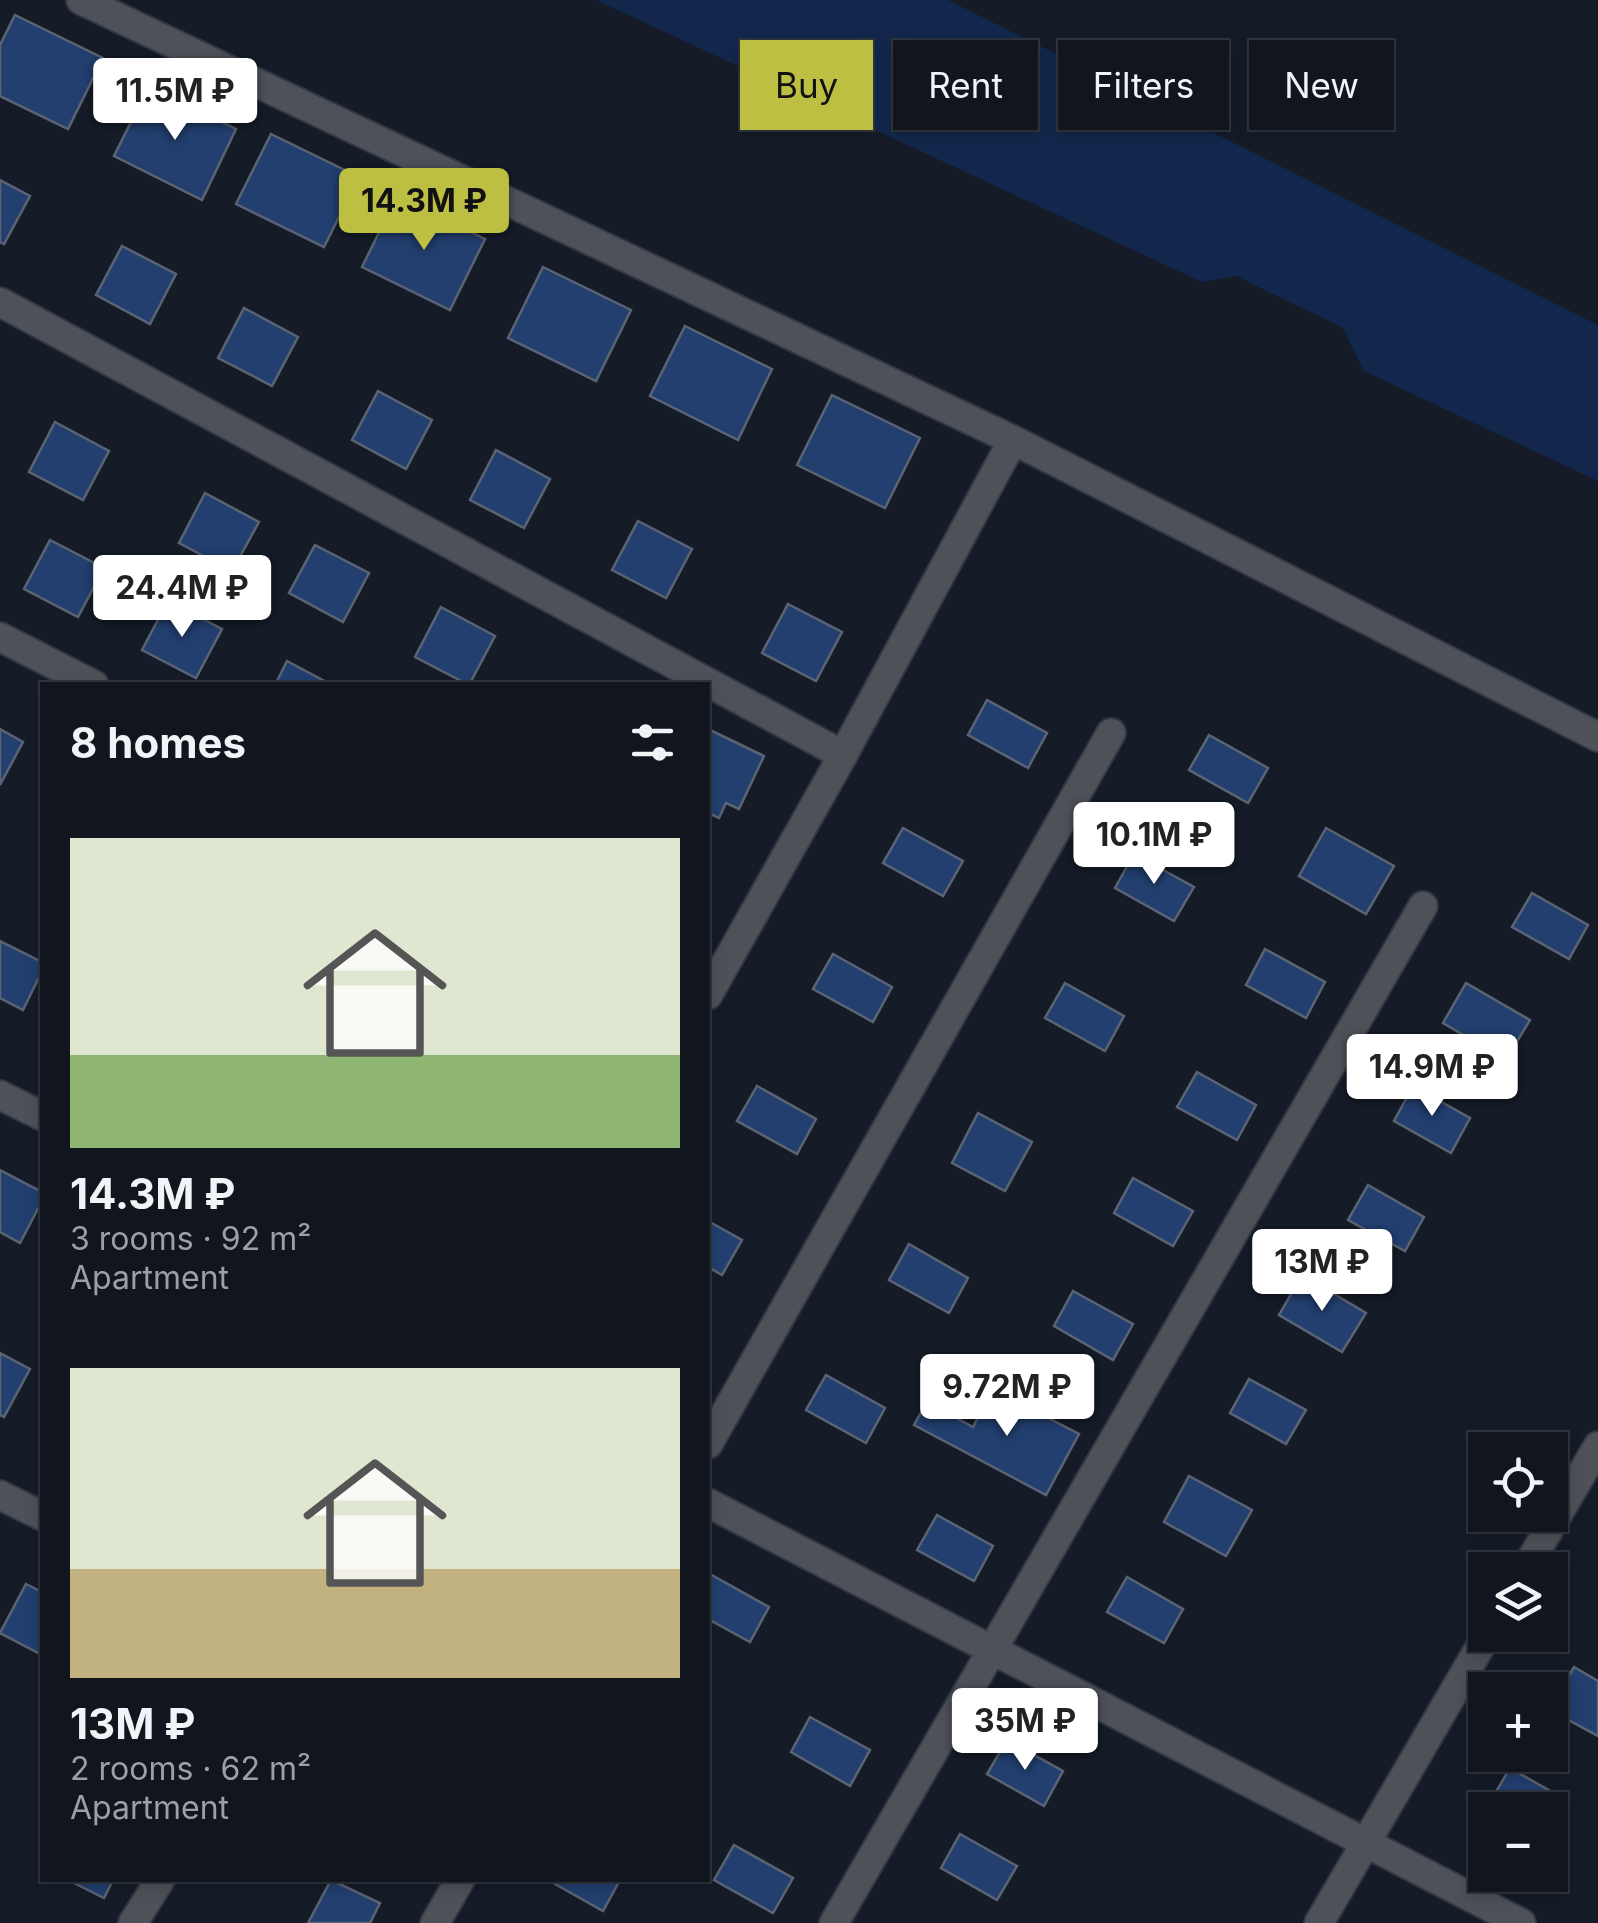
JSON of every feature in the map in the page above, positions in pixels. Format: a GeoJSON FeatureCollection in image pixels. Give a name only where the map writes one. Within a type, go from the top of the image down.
{"type":"FeatureCollection","features":[{"type":"Feature","properties":{"kind":"street"},"geometry":{"type":"LineString","coordinates":[[81,0],[1013,440],[1598,738]]}},
{"type":"Feature","properties":{"kind":"street"},"geometry":{"type":"LineString","coordinates":[[0,302],[707,682]]}},
{"type":"Feature","properties":{"kind":"street"},"geometry":{"type":"LineString","coordinates":[[710,991],[1013,440]]}},
{"type":"Feature","properties":{"kind":"street"},"geometry":{"type":"LineString","coordinates":[[0,637],[88,682]]}},
{"type":"Feature","properties":{"kind":"street"},"geometry":{"type":"LineString","coordinates":[[710,684],[843,755]]}},
{"type":"Feature","properties":{"kind":"street"},"geometry":{"type":"LineString","coordinates":[[710,1440],[1111,733]]}},
{"type":"Feature","properties":{"kind":"street"},"geometry":{"type":"LineString","coordinates":[[834,1923],[1423,906]]}},
{"type":"Feature","properties":{"kind":"street"},"geometry":{"type":"LineString","coordinates":[[0,1094],[40,1115]]}},
{"type":"Feature","properties":{"kind":"street"},"geometry":{"type":"LineString","coordinates":[[1536,1552],[1598,1446]]}},
{"type":"Feature","properties":{"kind":"street"},"geometry":{"type":"LineString","coordinates":[[0,1494],[40,1515]]}},
{"type":"Feature","properties":{"kind":"street"},"geometry":{"type":"LineString","coordinates":[[710,1504],[1521,1923]]}},
{"type":"Feature","properties":{"kind":"street"},"geometry":{"type":"LineString","coordinates":[[1319,1923],[1478,1652]]}},
{"type":"Feature","properties":{"kind":"street"},"geometry":{"type":"LineString","coordinates":[[134,1923],[159,1882]]}},
{"type":"Feature","properties":{"kind":"street"},"geometry":{"type":"LineString","coordinates":[[436,1923],[459,1882]]}},
{"type":"Feature","properties":{"kind":"shaded area"},"geometry":{"type":"Polygon","coordinates":[[[596,0],[948,0],[1028,40],[893,40],[893,130],[1038,130],[1038,45],[1058,55],[1058,130],[1208,130],[1598,325],[1598,481],[1364,371],[1343,328],[1236,276],[1202,282],[873,129],[873,40],[740,40],[740,67],[596,0]]]}},
{"type":"Feature","properties":{"kind":"building"},"geometry":{"type":"Polygon","coordinates":[[[15,15],[103,58],[68,129],[0,96],[0,45],[15,15]]]}},
{"type":"Feature","properties":{"kind":"building"},"geometry":{"type":"Polygon","coordinates":[[[149,86],[236,129],[202,200],[114,156],[149,86]]]}},
{"type":"Feature","properties":{"kind":"building"},"geometry":{"type":"Polygon","coordinates":[[[271,134],[359,177],[324,247],[236,204],[271,134]]]}},
{"type":"Feature","properties":{"kind":"building"},"geometry":{"type":"Polygon","coordinates":[[[0,180],[30,196],[4,244],[0,242],[0,180]]]}},
{"type":"Feature","properties":{"kind":"building"},"geometry":{"type":"Polygon","coordinates":[[[397,196],[485,239],[450,310],[362,267],[397,196]]]}},
{"type":"Feature","properties":{"kind":"building"},"geometry":{"type":"Polygon","coordinates":[[[122,246],[176,274],[150,324],[96,295],[122,246]]]}},
{"type":"Feature","properties":{"kind":"building"},"geometry":{"type":"Polygon","coordinates":[[[543,267],[631,310],[596,381],[508,338],[543,267]]]}},
{"type":"Feature","properties":{"kind":"building"},"geometry":{"type":"Polygon","coordinates":[[[244,308],[298,337],[272,386],[218,358],[244,308]]]}},
{"type":"Feature","properties":{"kind":"building"},"geometry":{"type":"Polygon","coordinates":[[[685,326],[772,369],[738,440],[650,396],[685,326]]]}},
{"type":"Feature","properties":{"kind":"building"},"geometry":{"type":"Polygon","coordinates":[[[378,391],[432,420],[406,469],[352,440],[378,391]]]}},
{"type":"Feature","properties":{"kind":"building"},"geometry":{"type":"Polygon","coordinates":[[[832,395],[920,438],[885,508],[797,465],[832,395]]]}},
{"type":"Feature","properties":{"kind":"building"},"geometry":{"type":"Polygon","coordinates":[[[55,422],[109,451],[83,500],[29,472],[55,422]]]}},
{"type":"Feature","properties":{"kind":"building"},"geometry":{"type":"Polygon","coordinates":[[[496,450],[550,479],[524,528],[470,500],[496,450]]]}},
{"type":"Feature","properties":{"kind":"building"},"geometry":{"type":"Polygon","coordinates":[[[205,493],[259,522],[232,571],[179,543],[205,493]]]}},
{"type":"Feature","properties":{"kind":"building"},"geometry":{"type":"Polygon","coordinates":[[[638,521],[692,549],[666,598],[612,570],[638,521]]]}},
{"type":"Feature","properties":{"kind":"building"},"geometry":{"type":"Polygon","coordinates":[[[50,540],[104,568],[78,617],[24,589],[50,540]]]}},
{"type":"Feature","properties":{"kind":"building"},"geometry":{"type":"Polygon","coordinates":[[[315,545],[369,573],[343,622],[289,593],[315,545]]]}},
{"type":"Feature","properties":{"kind":"building"},"geometry":{"type":"Polygon","coordinates":[[[168,601],[222,629],[196,678],[142,650],[168,601]]]}},
{"type":"Feature","properties":{"kind":"building"},"geometry":{"type":"Polygon","coordinates":[[[788,604],[842,632],[816,681],[762,653],[788,604]]]}},
{"type":"Feature","properties":{"kind":"building"},"geometry":{"type":"Polygon","coordinates":[[[441,607],[495,636],[471,682],[463,682],[415,657],[441,607]]]}},
{"type":"Feature","properties":{"kind":"building"},"geometry":{"type":"Polygon","coordinates":[[[287,661],[326,682],[276,682],[287,661]]]}},
{"type":"Feature","properties":{"kind":"building"},"geometry":{"type":"Polygon","coordinates":[[[987,700],[1047,733],[1028,768],[968,735],[987,700]]]}},
{"type":"Feature","properties":{"kind":"building"},"geometry":{"type":"Polygon","coordinates":[[[0,729],[23,742],[0,785],[0,729]]]}},
{"type":"Feature","properties":{"kind":"building"},"geometry":{"type":"Polygon","coordinates":[[[710,730],[764,756],[739,809],[726,803],[719,818],[710,814],[710,730]]]}},
{"type":"Feature","properties":{"kind":"building"},"geometry":{"type":"Polygon","coordinates":[[[1209,735],[1268,768],[1248,803],[1189,770],[1209,735]]]}},
{"type":"Feature","properties":{"kind":"building"},"geometry":{"type":"Polygon","coordinates":[[[903,828],[963,861],[943,896],[883,863],[903,828]]]}},
{"type":"Feature","properties":{"kind":"building"},"geometry":{"type":"Polygon","coordinates":[[[1326,828],[1394,866],[1366,914],[1299,876],[1326,828]]]}},
{"type":"Feature","properties":{"kind":"building"},"geometry":{"type":"Polygon","coordinates":[[[1134,854],[1194,887],[1174,921],[1115,888],[1134,854]]]}},
{"type":"Feature","properties":{"kind":"building"},"geometry":{"type":"Polygon","coordinates":[[[1532,893],[1588,925],[1569,959],[1512,927],[1532,893]]]}},
{"type":"Feature","properties":{"kind":"building"},"geometry":{"type":"Polygon","coordinates":[[[0,941],[40,961],[40,975],[23,1010],[0,998],[0,941]]]}},
{"type":"Feature","properties":{"kind":"building"},"geometry":{"type":"Polygon","coordinates":[[[1265,949],[1325,982],[1306,1018],[1246,985],[1265,949]]]}},
{"type":"Feature","properties":{"kind":"building"},"geometry":{"type":"Polygon","coordinates":[[[833,954],[892,987],[873,1022],[813,989],[833,954]]]}},
{"type":"Feature","properties":{"kind":"building"},"geometry":{"type":"Polygon","coordinates":[[[1065,983],[1124,1016],[1105,1051],[1045,1018],[1065,983]]]}},
{"type":"Feature","properties":{"kind":"building"},"geometry":{"type":"Polygon","coordinates":[[[1466,983],[1530,1020],[1506,1060],[1443,1023],[1466,983]]]}},
{"type":"Feature","properties":{"kind":"building"},"geometry":{"type":"Polygon","coordinates":[[[1197,1072],[1256,1105],[1237,1140],[1177,1107],[1197,1072]]]}},
{"type":"Feature","properties":{"kind":"building"},"geometry":{"type":"Polygon","coordinates":[[[757,1086],[816,1119],[797,1154],[737,1121],[757,1086]]]}},
{"type":"Feature","properties":{"kind":"building"},"geometry":{"type":"Polygon","coordinates":[[[1413,1086],[1470,1118],[1451,1153],[1394,1121],[1413,1086]]]}},
{"type":"Feature","properties":{"kind":"building"},"geometry":{"type":"Polygon","coordinates":[[[978,1113],[1032,1142],[1005,1191],[952,1163],[978,1113]]]}},
{"type":"Feature","properties":{"kind":"building"},"geometry":{"type":"Polygon","coordinates":[[[0,1170],[40,1191],[40,1205],[20,1243],[0,1232],[0,1170]]]}},
{"type":"Feature","properties":{"kind":"building"},"geometry":{"type":"Polygon","coordinates":[[[1133,1178],[1193,1211],[1173,1246],[1114,1213],[1133,1178]]]}},
{"type":"Feature","properties":{"kind":"building"},"geometry":{"type":"Polygon","coordinates":[[[1368,1185],[1424,1217],[1405,1251],[1348,1220],[1368,1185]]]}},
{"type":"Feature","properties":{"kind":"building"},"geometry":{"type":"Polygon","coordinates":[[[710,1222],[742,1240],[722,1275],[710,1268],[710,1222]]]}},
{"type":"Feature","properties":{"kind":"building"},"geometry":{"type":"Polygon","coordinates":[[[909,1244],[968,1278],[949,1313],[889,1280],[909,1244]]]}},
{"type":"Feature","properties":{"kind":"building"},"geometry":{"type":"Polygon","coordinates":[[[1302,1275],[1366,1313],[1342,1352],[1279,1315],[1302,1275]]]}},
{"type":"Feature","properties":{"kind":"building"},"geometry":{"type":"Polygon","coordinates":[[[1073,1291],[1133,1324],[1113,1360],[1054,1326],[1073,1291]]]}},
{"type":"Feature","properties":{"kind":"building"},"geometry":{"type":"Polygon","coordinates":[[[0,1353],[30,1369],[4,1417],[0,1415],[0,1353]]]}},
{"type":"Feature","properties":{"kind":"building"},"geometry":{"type":"Polygon","coordinates":[[[826,1375],[885,1408],[866,1443],[806,1410],[826,1375]]]}},
{"type":"Feature","properties":{"kind":"building"},"geometry":{"type":"Polygon","coordinates":[[[1249,1379],[1306,1410],[1286,1444],[1230,1413],[1249,1379]]]}},
{"type":"Feature","properties":{"kind":"building"},"geometry":{"type":"Polygon","coordinates":[[[993,1389],[1079,1434],[1046,1495],[914,1425],[927,1402],[973,1427],[993,1389]]]}},
{"type":"Feature","properties":{"kind":"building"},"geometry":{"type":"Polygon","coordinates":[[[1189,1476],[1252,1510],[1226,1556],[1164,1522],[1189,1476]]]}},
{"type":"Feature","properties":{"kind":"building"},"geometry":{"type":"Polygon","coordinates":[[[937,1515],[993,1546],[974,1581],[917,1550],[937,1515]]]}},
{"type":"Feature","properties":{"kind":"building"},"geometry":{"type":"Polygon","coordinates":[[[710,1574],[769,1607],[750,1642],[710,1620],[710,1574]]]}},
{"type":"Feature","properties":{"kind":"building"},"geometry":{"type":"Polygon","coordinates":[[[1127,1577],[1183,1609],[1164,1643],[1107,1612],[1127,1577]]]}},
{"type":"Feature","properties":{"kind":"building"},"geometry":{"type":"Polygon","coordinates":[[[26,1584],[40,1591],[40,1654],[0,1633],[26,1584]]]}},
{"type":"Feature","properties":{"kind":"building"},"geometry":{"type":"Polygon","coordinates":[[[1574,1667],[1598,1681],[1598,1736],[1568,1720],[1568,1678],[1574,1667]]]}},
{"type":"Feature","properties":{"kind":"building"},"geometry":{"type":"Polygon","coordinates":[[[810,1717],[870,1750],[850,1786],[791,1752],[810,1717]]]}},
{"type":"Feature","properties":{"kind":"building"},"geometry":{"type":"Polygon","coordinates":[[[1007,1740],[1063,1771],[1044,1806],[987,1774],[1007,1740]]]}},
{"type":"Feature","properties":{"kind":"building"},"geometry":{"type":"Polygon","coordinates":[[[1508,1772],[1517,1772],[1552,1792],[1496,1792],[1508,1772]]]}},
{"type":"Feature","properties":{"kind":"building"},"geometry":{"type":"Polygon","coordinates":[[[960,1834],[1017,1866],[997,1900],[941,1868],[960,1834]]]}},
{"type":"Feature","properties":{"kind":"building"},"geometry":{"type":"Polygon","coordinates":[[[734,1845],[793,1878],[773,1913],[714,1880],[734,1845]]]}},
{"type":"Feature","properties":{"kind":"building"},"geometry":{"type":"Polygon","coordinates":[[[72,1882],[112,1882],[104,1898],[72,1882]]]}},
{"type":"Feature","properties":{"kind":"building"},"geometry":{"type":"Polygon","coordinates":[[[330,1882],[380,1903],[370,1923],[308,1923],[330,1882]]]}},
{"type":"Feature","properties":{"kind":"building"},"geometry":{"type":"Polygon","coordinates":[[[552,1882],[619,1882],[603,1911],[552,1882]]]}}]}
